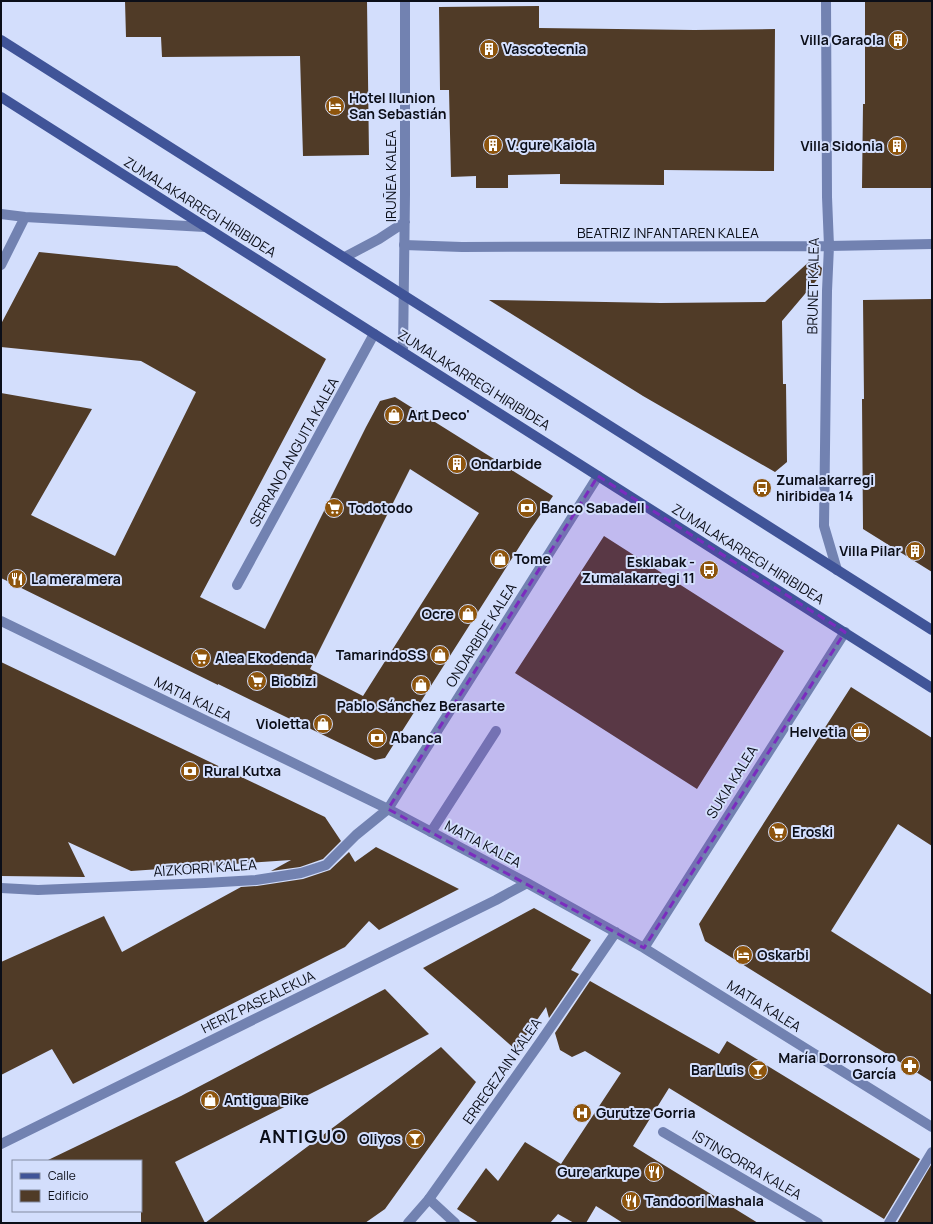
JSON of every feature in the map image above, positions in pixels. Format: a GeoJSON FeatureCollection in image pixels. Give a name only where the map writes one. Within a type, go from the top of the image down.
{"type":"FeatureCollection","features":[{"type":"Feature","properties":{"kind":"main road"},"geometry":{"type":"LineString","coordinates":[[1,40],[932,630]]}},
{"type":"Feature","properties":{"kind":"main road","name":"ZUMALAKARREGI HIRIBIDEA"},"geometry":{"type":"LineString","coordinates":[[1,97],[932,688]]}},
{"type":"Feature","properties":{"kind":"street","name":"IRUÑEA KALEA"},"geometry":{"type":"LineString","coordinates":[[402,352],[405,222],[405,1]]}},
{"type":"Feature","properties":{"kind":"street","name":"BRUNET KALEA"},"geometry":{"type":"LineString","coordinates":[[826,1],[827,197],[829,246],[824,526],[837,570]]}},
{"type":"Feature","properties":{"kind":"street"},"geometry":{"type":"LineString","coordinates":[[1,214],[25,217],[205,227]]}},
{"type":"Feature","properties":{"kind":"street"},"geometry":{"type":"LineString","coordinates":[[1,265],[25,217]]}},
{"type":"Feature","properties":{"kind":"street"},"geometry":{"type":"LineString","coordinates":[[345,257],[379,239],[405,222]]}},
{"type":"Feature","properties":{"kind":"street","name":"BEATRIZ INFANTAREN KALEA"},"geometry":{"type":"LineString","coordinates":[[404,245],[462,247],[829,246],[932,244]]}},
{"type":"Feature","properties":{"kind":"street","name":"SERRANO ANGUITA KALEA"},"geometry":{"type":"LineString","coordinates":[[237,585],[374,334]]}},
{"type":"Feature","properties":{"kind":"street","name":"ONDARBIDE KALEA"},"geometry":{"type":"LineString","coordinates":[[388,810],[598,476]]}},
{"type":"Feature","properties":{"kind":"street","name":"MATIA KALEA"},"geometry":{"type":"LineString","coordinates":[[1,621],[388,810],[527,883],[644,948],[932,1127]]}},
{"type":"Feature","properties":{"kind":"street","name":"SUKIA KALEA"},"geometry":{"type":"LineString","coordinates":[[644,948],[844,632]]}},
{"type":"Feature","properties":{"kind":"street"},"geometry":{"type":"LineString","coordinates":[[431,832],[496,731]]}},
{"type":"Feature","properties":{"kind":"street","name":"AIZKORRI KALEA"},"geometry":{"type":"LineString","coordinates":[[1,888],[38,890],[206,883],[256,880],[301,873],[326,865],[356,835],[388,810]]}},
{"type":"Feature","properties":{"kind":"street","name":"HERIZ PASEALEKUA"},"geometry":{"type":"LineString","coordinates":[[1,1144],[489,904],[527,883]]}},
{"type":"Feature","properties":{"kind":"street","name":"ERREGEZAIN KALEA"},"geometry":{"type":"LineString","coordinates":[[408,1223],[429,1199],[616,932]]}},
{"type":"Feature","properties":{"kind":"street","name":"ISTINGORRA KALEA"},"geometry":{"type":"LineString","coordinates":[[663,1132],[818,1223]]}},
{"type":"Feature","properties":{"kind":"street"},"geometry":{"type":"LineString","coordinates":[[889,1223],[932,1152]]}},
{"type":"Feature","properties":{"kind":"street"},"geometry":{"type":"LineString","coordinates":[[429,1199],[455,1223]]}},
{"type":"Feature","properties":{"kind":"highlighted area"},"geometry":{"type":"Polygon","coordinates":[[[598,476],[845,632],[644,948],[388,809],[598,476]]]}},
{"type":"Feature","properties":{"kind":"building","name":"Hotel Ilunion San Sebastián"},"geometry":{"type":"Polygon","coordinates":[[[125,1],[367,1],[369,155],[303,156],[300,56],[162,57],[161,37],[126,37],[125,1]]]}},
{"type":"Feature","properties":{"kind":"building"},"geometry":{"type":"Polygon","coordinates":[[[865,1],[932,1],[932,188],[862,188],[863,104],[865,104],[865,1]]]}},
{"type":"Feature","properties":{"kind":"building"},"geometry":{"type":"Polygon","coordinates":[[[539,6],[539,28],[694,30],[775,29],[774,171],[664,170],[664,185],[560,184],[560,174],[508,175],[508,188],[476,188],[476,176],[451,177],[449,90],[440,90],[439,7],[539,6]]]}},
{"type":"Feature","properties":{"kind":"building"},"geometry":{"type":"Polygon","coordinates":[[[39,252],[177,266],[326,359],[200,597],[265,629],[380,401],[395,397],[553,496],[385,758],[375,760],[218,685],[1,578],[1,393],[92,409],[31,515],[115,556],[196,392],[141,361],[1,347],[1,324],[39,252]],[[410,469],[310,669],[363,696],[479,513],[410,469]]]}},
{"type":"Feature","properties":{"kind":"building"},"geometry":{"type":"Polygon","coordinates":[[[812,259],[822,268],[821,275],[782,321],[783,384],[786,384],[787,462],[775,472],[643,396],[489,300],[661,303],[765,302],[812,259]]]}},
{"type":"Feature","properties":{"kind":"building"},"geometry":{"type":"Polygon","coordinates":[[[932,299],[932,572],[863,529],[862,399],[864,399],[863,300],[932,299]]]}},
{"type":"Feature","properties":{"kind":"building"},"geometry":{"type":"Polygon","coordinates":[[[604,536],[784,651],[697,789],[515,673],[604,536]]]}},
{"type":"Feature","properties":{"kind":"building"},"geometry":{"type":"Polygon","coordinates":[[[1,662],[325,817],[341,841],[323,859],[300,867],[271,871],[291,860],[131,871],[68,842],[85,877],[1,876],[1,662]]]}},
{"type":"Feature","properties":{"kind":"building"},"geometry":{"type":"Polygon","coordinates":[[[851,687],[932,738],[932,846],[898,824],[831,931],[932,995],[932,1082],[705,941],[699,924],[851,687]]]}},
{"type":"Feature","properties":{"kind":"building"},"geometry":{"type":"Polygon","coordinates":[[[376,847],[459,889],[379,930],[369,921],[345,947],[73,1084],[52,1049],[1,1075],[1,962],[104,916],[122,952],[241,887],[303,879],[330,870],[349,852],[355,862],[376,847]]]}},
{"type":"Feature","properties":{"kind":"building"},"geometry":{"type":"Polygon","coordinates":[[[534,908],[591,940],[571,970],[579,974],[549,1018],[546,1007],[516,1050],[423,968],[534,908]]]}},
{"type":"Feature","properties":{"kind":"building"},"geometry":{"type":"Polygon","coordinates":[[[590,981],[719,1054],[727,1041],[920,1159],[884,1219],[669,1088],[633,1146],[758,1223],[623,1223],[596,1206],[586,1223],[574,1223],[558,1214],[550,1223],[479,1223],[457,1209],[486,1168],[498,1181],[525,1142],[561,1164],[621,1073],[585,1051],[572,1057],[560,1050],[555,1033],[590,981]]]}},
{"type":"Feature","properties":{"kind":"building"},"geometry":{"type":"Polygon","coordinates":[[[385,989],[429,1034],[175,1162],[205,1223],[141,1223],[142,1160],[48,1160],[181,1096],[385,989]]]}},
{"type":"Feature","properties":{"kind":"building"},"geometry":{"type":"Polygon","coordinates":[[[441,1047],[476,1082],[385,1209],[365,1223],[205,1223],[441,1047]]]}},
{"type":"Feature","properties":{"kind":"building"},"geometry":{"type":"Polygon","coordinates":[[[931,1165],[932,1223],[897,1223],[931,1165]]]}},
{"type":"Feature","properties":{"kind":"place","name":"Villa Garaola"},"geometry":{"type":"Point","coordinates":[898,40]}},
{"type":"Feature","properties":{"kind":"place","name":"Vascotecnia"},"geometry":{"type":"Point","coordinates":[489,49]}},
{"type":"Feature","properties":{"kind":"place","name":"Hotel Ilunion San Sebastián"},"geometry":{"type":"Point","coordinates":[335,106]}},
{"type":"Feature","properties":{"kind":"place","name":"V.gure Kaiola"},"geometry":{"type":"Point","coordinates":[493,145]}},
{"type":"Feature","properties":{"kind":"place","name":"Villa Sidonia"},"geometry":{"type":"Point","coordinates":[897,146]}},
{"type":"Feature","properties":{"kind":"place","name":"Art Deco'"},"geometry":{"type":"Point","coordinates":[394,415]}},
{"type":"Feature","properties":{"kind":"place","name":"Ondarbide"},"geometry":{"type":"Point","coordinates":[457,464]}},
{"type":"Feature","properties":{"kind":"place","name":"Zumalakarregi hiribidea 14"},"geometry":{"type":"Point","coordinates":[762,488]}},
{"type":"Feature","properties":{"kind":"place","name":"Todotodo"},"geometry":{"type":"Point","coordinates":[334,508]}},
{"type":"Feature","properties":{"kind":"place","name":"Banco Sabadell"},"geometry":{"type":"Point","coordinates":[527,508]}},
{"type":"Feature","properties":{"kind":"place","name":"Villa Pilar"},"geometry":{"type":"Point","coordinates":[915,551]}},
{"type":"Feature","properties":{"kind":"place","name":"Tome"},"geometry":{"type":"Point","coordinates":[500,559]}},
{"type":"Feature","properties":{"kind":"place","name":"Esklabak - Zumalakarregi 11"},"geometry":{"type":"Point","coordinates":[709,570]}},
{"type":"Feature","properties":{"kind":"place","name":"La mera mera"},"geometry":{"type":"Point","coordinates":[17,579]}},
{"type":"Feature","properties":{"kind":"place","name":"Ocre"},"geometry":{"type":"Point","coordinates":[468,614]}},
{"type":"Feature","properties":{"kind":"place","name":"TamarindoSS"},"geometry":{"type":"Point","coordinates":[440,655]}},
{"type":"Feature","properties":{"kind":"place","name":"Alea Ekodenda"},"geometry":{"type":"Point","coordinates":[201,658]}},
{"type":"Feature","properties":{"kind":"place","name":"Biobizi"},"geometry":{"type":"Point","coordinates":[257,681]}},
{"type":"Feature","properties":{"kind":"place","name":"Pablo Sánchez Berasarte"},"geometry":{"type":"Point","coordinates":[421,685]}},
{"type":"Feature","properties":{"kind":"place","name":"Violetta"},"geometry":{"type":"Point","coordinates":[323,724]}},
{"type":"Feature","properties":{"kind":"place","name":"Helvetia"},"geometry":{"type":"Point","coordinates":[860,732]}},
{"type":"Feature","properties":{"kind":"place","name":"Abanca"},"geometry":{"type":"Point","coordinates":[377,738]}},
{"type":"Feature","properties":{"kind":"place","name":"Rural Kutxa"},"geometry":{"type":"Point","coordinates":[190,771]}},
{"type":"Feature","properties":{"kind":"place","name":"Eroski"},"geometry":{"type":"Point","coordinates":[778,832]}},
{"type":"Feature","properties":{"kind":"place","name":"Oskarbi"},"geometry":{"type":"Point","coordinates":[743,955]}},
{"type":"Feature","properties":{"kind":"place","name":"María Dorronsoro García"},"geometry":{"type":"Point","coordinates":[910,1066]}},
{"type":"Feature","properties":{"kind":"place","name":"Bar Luis"},"geometry":{"type":"Point","coordinates":[758,1070]}},
{"type":"Feature","properties":{"kind":"place","name":"Antigua Bike"},"geometry":{"type":"Point","coordinates":[210,1100]}},
{"type":"Feature","properties":{"kind":"place","name":"Gurutze Gorria"},"geometry":{"type":"Point","coordinates":[582,1113]}},
{"type":"Feature","properties":{"kind":"place","name":"Oliyos"},"geometry":{"type":"Point","coordinates":[415,1139]}},
{"type":"Feature","properties":{"kind":"place","name":"Gure arkupe"},"geometry":{"type":"Point","coordinates":[654,1172]}},
{"type":"Feature","properties":{"kind":"place","name":"Tandoori Mashala"},"geometry":{"type":"Point","coordinates":[631,1201]}},
{"type":"Feature","properties":{"kind":"district","name":"ANTIGUO"},"geometry":{"type":"Point","coordinates":[303,1137]}}]}
